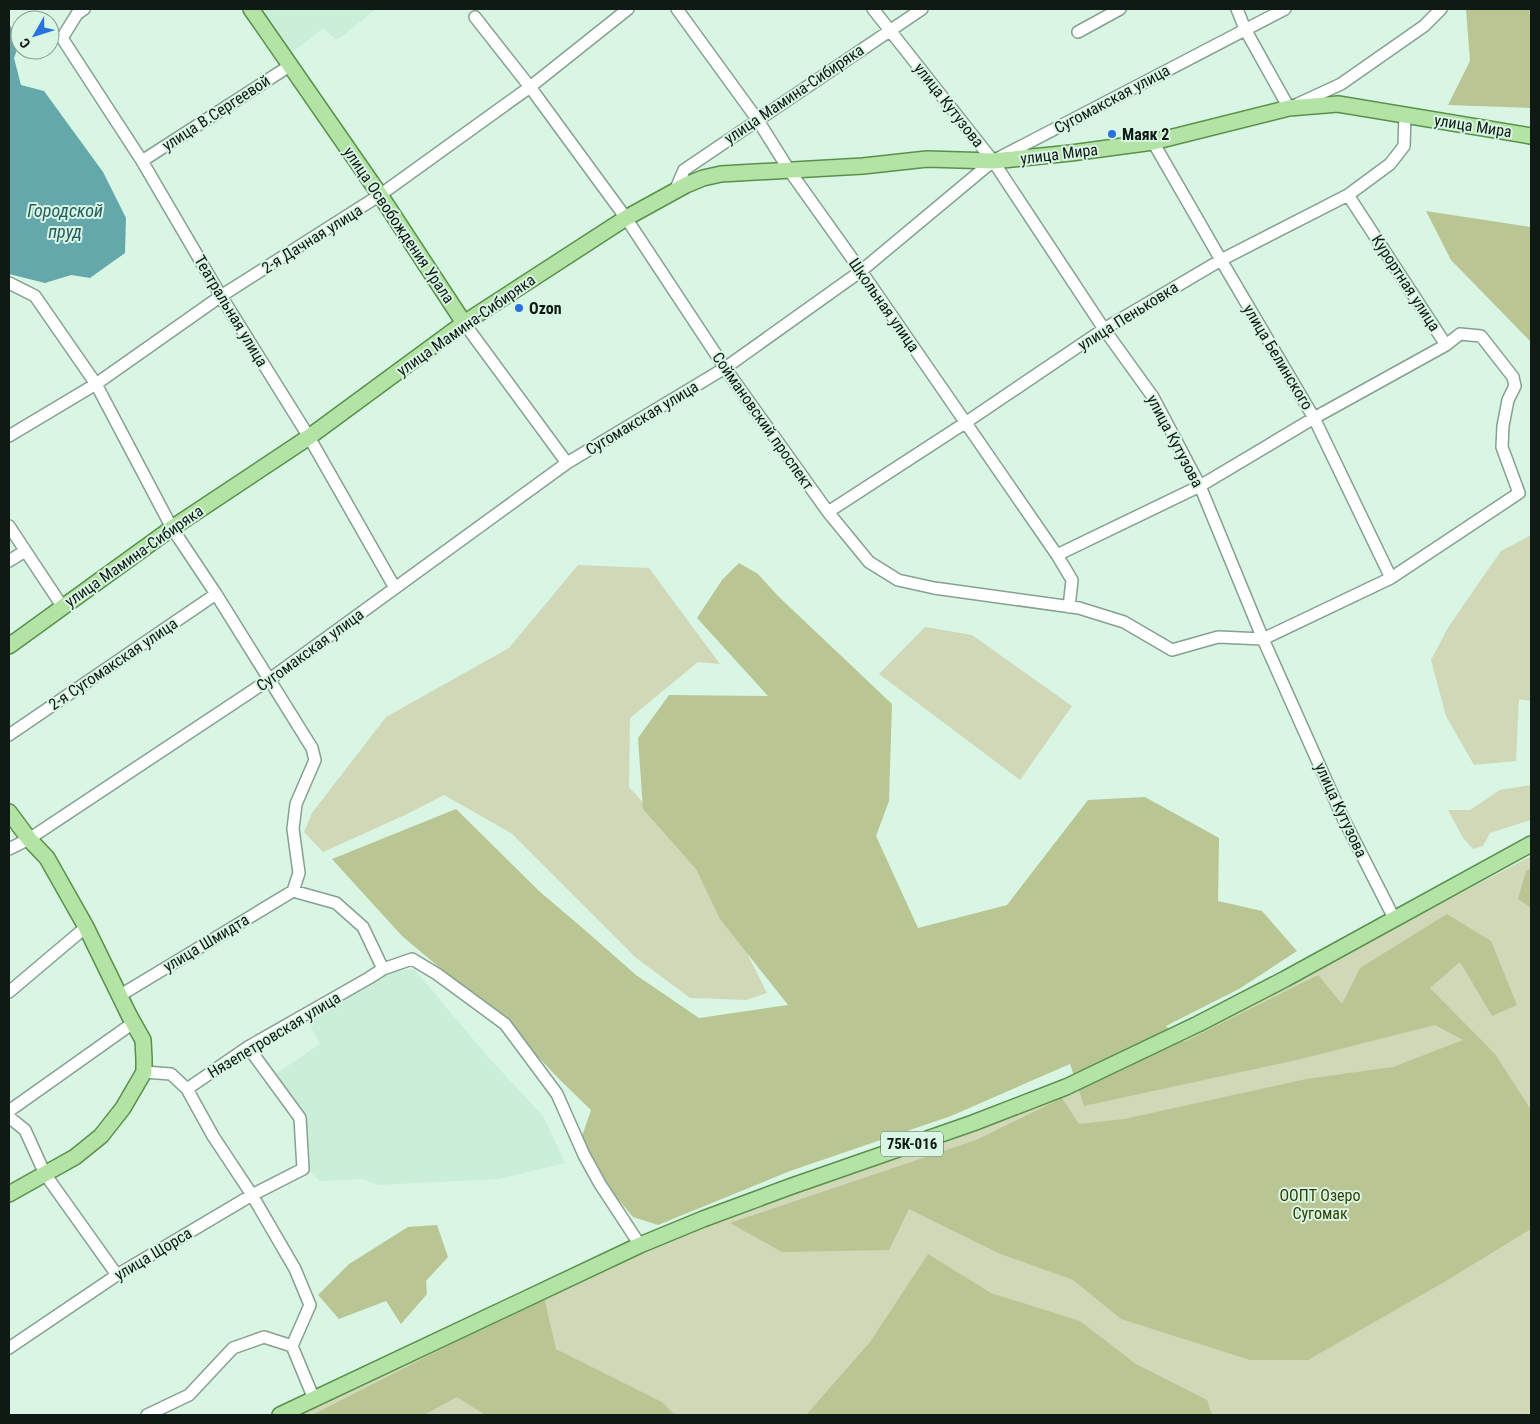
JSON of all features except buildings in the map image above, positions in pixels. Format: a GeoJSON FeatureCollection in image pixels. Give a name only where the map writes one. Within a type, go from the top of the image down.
{"type":"FeatureCollection","features":[{"type":"Feature","properties":{"kind":"main road","name":"улица Освобождения Урала"},"geometry":{"type":"LineString","coordinates":[[251,9],[380,195],[464,323]]}},
{"type":"Feature","properties":{"kind":"main road","name":"улица Мира"},"geometry":{"type":"LineString","coordinates":[[674,191],[703,178],[721,174],[863,166],[927,159],[993,162],[1071,153],[1153,142],[1289,108],[1338,104],[1531,136]]}},
{"type":"Feature","properties":{"kind":"main road","name":"улица Мамина-Сибиряка"},"geometry":{"type":"LineString","coordinates":[[9,646],[172,528],[310,438],[464,323],[626,218],[674,191]]}},
{"type":"Feature","properties":{"kind":"main road"},"geometry":{"type":"LineString","coordinates":[[9,812],[29,839],[47,858],[86,927],[142,1040],[144,1072],[123,1108],[101,1136],[76,1157],[9,1194]]}},
{"type":"Feature","properties":{"kind":"main road","name":"75К-016"},"geometry":{"type":"LineString","coordinates":[[280,1415],[640,1245],[783,1189],[973,1123],[1066,1087],[1198,1024],[1395,920],[1531,844]]}},
{"type":"Feature","properties":{"kind":"street","name":"Театральная улица"},"geometry":{"type":"LineString","coordinates":[[84,9],[77,14],[62,38],[142,160],[221,296],[310,438],[395,588]]}},
{"type":"Feature","properties":{"kind":"street","name":"2-я Дачная улица"},"geometry":{"type":"LineString","coordinates":[[9,436],[96,384],[221,296],[380,195],[530,87],[628,9]]}},
{"type":"Feature","properties":{"kind":"street","name":"Школьная улица"},"geometry":{"type":"LineString","coordinates":[[677,9],[757,119],[788,170],[861,271],[1057,555],[1072,580],[1069,607]]}},
{"type":"Feature","properties":{"kind":"street","name":"улица Кутузова"},"geometry":{"type":"LineString","coordinates":[[873,9],[993,162],[1104,329],[1153,397],[1200,486],[1263,639],[1343,818],[1395,920]]}},
{"type":"Feature","properties":{"kind":"street","name":"улица Мамина-Сибиряка"},"geometry":{"type":"LineString","coordinates":[[674,191],[684,170],[922,9]]}},
{"type":"Feature","properties":{"kind":"street"},"geometry":{"type":"LineString","coordinates":[[1078,32],[1120,9]]}},
{"type":"Feature","properties":{"kind":"street"},"geometry":{"type":"LineString","coordinates":[[1237,9],[1245,29],[1289,108],[1341,84],[1424,26],[1441,9]]}},
{"type":"Feature","properties":{"kind":"street","name":"Сугомакская улица"},"geometry":{"type":"LineString","coordinates":[[9,849],[29,839],[270,679],[567,463],[725,368],[861,271],[993,162],[1285,9]]}},
{"type":"Feature","properties":{"kind":"street","name":"Соймановский проспект"},"geometry":{"type":"LineString","coordinates":[[475,17],[530,87],[626,218],[725,368],[828,512],[869,562],[898,580],[934,588],[1079,608],[1124,622],[1172,650],[1218,637],[1263,639]]}},
{"type":"Feature","properties":{"kind":"street","name":"улица В.Сергеевой"},"geometry":{"type":"LineString","coordinates":[[142,160],[291,65]]}},
{"type":"Feature","properties":{"kind":"street","name":"улица Пеньковка"},"geometry":{"type":"LineString","coordinates":[[828,512],[965,423],[1104,329],[1220,260],[1348,196],[1390,164],[1404,146],[1405,115]]}},
{"type":"Feature","properties":{"kind":"street","name":"улица Белинского"},"geometry":{"type":"LineString","coordinates":[[1153,142],[1220,260],[1314,418],[1391,578]]}},
{"type":"Feature","properties":{"kind":"street","name":"Курортная улица"},"geometry":{"type":"LineString","coordinates":[[1348,196],[1446,344],[1460,334],[1481,336],[1513,377],[1515,386],[1508,400],[1503,426],[1502,447],[1519,493],[1391,578]]}},
{"type":"Feature","properties":{"kind":"street"},"geometry":{"type":"LineString","coordinates":[[9,283],[35,296],[96,384],[172,528],[216,594],[312,748],[315,760],[296,804],[293,829],[300,873],[293,891],[336,903],[363,927],[383,969]]}},
{"type":"Feature","properties":{"kind":"street","name":"улица Освобождения Урала"},"geometry":{"type":"LineString","coordinates":[[464,323],[567,463]]}},
{"type":"Feature","properties":{"kind":"street"},"geometry":{"type":"LineString","coordinates":[[1057,555],[1200,486],[1314,418],[1446,344]]}},
{"type":"Feature","properties":{"kind":"street"},"geometry":{"type":"LineString","coordinates":[[9,526],[62,606]]}},
{"type":"Feature","properties":{"kind":"street"},"geometry":{"type":"LineString","coordinates":[[9,561],[25,551]]}},
{"type":"Feature","properties":{"kind":"street"},"geometry":{"type":"LineString","coordinates":[[1263,639],[1391,578]]}},
{"type":"Feature","properties":{"kind":"street","name":"2-я Сугомакская улица"},"geometry":{"type":"LineString","coordinates":[[9,735],[216,594]]}},
{"type":"Feature","properties":{"kind":"street","name":"улица Шмидта"},"geometry":{"type":"LineString","coordinates":[[119,996],[293,891]]}},
{"type":"Feature","properties":{"kind":"street"},"geometry":{"type":"LineString","coordinates":[[9,992],[86,927]]}},
{"type":"Feature","properties":{"kind":"street","name":"Нязепетровская улица"},"geometry":{"type":"LineString","coordinates":[[187,1089],[248,1047],[383,969],[412,959],[437,974],[505,1024],[557,1094],[584,1156],[640,1245]]}},
{"type":"Feature","properties":{"kind":"street"},"geometry":{"type":"LineString","coordinates":[[9,1111],[133,1023]]}},
{"type":"Feature","properties":{"kind":"street","name":"улица Щорса"},"geometry":{"type":"LineString","coordinates":[[9,1348],[117,1275],[252,1195],[303,1169],[300,1118],[248,1047]]}},
{"type":"Feature","properties":{"kind":"street"},"geometry":{"type":"LineString","coordinates":[[144,1072],[171,1074],[187,1089],[295,1269],[310,1305],[292,1346],[314,1399]]}},
{"type":"Feature","properties":{"kind":"street"},"geometry":{"type":"LineString","coordinates":[[9,1118],[25,1130],[44,1174],[117,1275]]}},
{"type":"Feature","properties":{"kind":"street"},"geometry":{"type":"LineString","coordinates":[[147,1415],[189,1395],[233,1348],[264,1337],[292,1346]]}},
{"type":"Feature","properties":{"kind":"shaded area"},"geometry":{"type":"Polygon","coordinates":[[[256,9],[376,9],[337,40],[323,28],[288,56],[256,9]]]}},
{"type":"Feature","properties":{"kind":"shaded area"},"geometry":{"type":"Polygon","coordinates":[[[414,969],[489,1058],[543,1116],[565,1163],[499,1179],[377,1185],[364,1179],[320,1181],[305,1167],[303,1120],[273,1076],[320,1044],[309,1023],[378,974],[414,969]]]}},
{"type":"Feature","properties":{"kind":"green space"},"geometry":{"type":"Polygon","coordinates":[[[1466,9],[1531,9],[1531,108],[1448,105],[1470,61],[1466,9]]]}},
{"type":"Feature","properties":{"kind":"green space"},"geometry":{"type":"Polygon","coordinates":[[[1426,211],[1531,227],[1531,342],[1451,260],[1426,211]]]}},
{"type":"Feature","properties":{"kind":"green space"},"geometry":{"type":"Polygon","coordinates":[[[1531,535],[1531,701],[1519,699],[1516,761],[1474,765],[1446,716],[1431,660],[1449,626],[1501,551],[1531,535]]]}},
{"type":"Feature","properties":{"kind":"green space"},"geometry":{"type":"Polygon","coordinates":[[[739,563],[758,574],[779,597],[892,704],[889,801],[876,836],[918,928],[1007,905],[1088,800],[1145,797],[1219,838],[1218,901],[1262,911],[1297,951],[1239,989],[1166,1026],[1184,1042],[1318,975],[1342,1004],[1360,968],[1447,914],[1491,941],[1517,1005],[1492,1016],[1460,962],[1430,988],[1495,1054],[1531,1110],[1531,1229],[1446,1281],[1308,1360],[1250,1360],[1121,1319],[1073,1280],[998,1253],[909,1209],[889,1250],[782,1252],[730,1223],[976,1140],[1062,1098],[1079,1124],[1124,1119],[1306,1079],[1393,1067],[1463,1040],[1435,1025],[1301,1059],[1084,1106],[1070,1064],[951,1116],[790,1171],[658,1225],[633,1217],[613,1193],[580,1142],[591,1110],[508,1025],[402,936],[332,859],[456,809],[539,891],[636,975],[699,1018],[788,1005],[720,919],[696,869],[643,809],[638,738],[669,695],[768,696],[697,618],[722,580],[739,563]]]}},
{"type":"Feature","properties":{"kind":"green space"},"geometry":{"type":"Polygon","coordinates":[[[578,565],[649,568],[720,664],[698,662],[630,718],[629,787],[707,874],[767,993],[746,1000],[690,998],[635,957],[511,833],[444,795],[323,852],[304,832],[312,813],[386,717],[509,648],[578,565]]]}},
{"type":"Feature","properties":{"kind":"green space"},"geometry":{"type":"Polygon","coordinates":[[[925,627],[972,635],[1072,706],[1020,780],[879,674],[925,627]]]}},
{"type":"Feature","properties":{"kind":"green space"},"geometry":{"type":"Polygon","coordinates":[[[1531,785],[1531,820],[1490,833],[1483,846],[1473,849],[1463,838],[1448,810],[1470,810],[1500,790],[1531,785]]]}},
{"type":"Feature","properties":{"kind":"green space","name":"ООПТ Озеро Сугомак"},"geometry":{"type":"Polygon","coordinates":[[[1531,856],[1531,1415],[297,1415],[507,1312],[643,1250],[796,1190],[981,1128],[1071,1091],[1204,1028],[1531,856]]]}},
{"type":"Feature","properties":{"kind":"green space"},"geometry":{"type":"Polygon","coordinates":[[[1531,868],[1531,908],[1518,899],[1526,871],[1531,868]]]}},
{"type":"Feature","properties":{"kind":"green space"},"geometry":{"type":"Polygon","coordinates":[[[437,1225],[448,1257],[426,1281],[427,1294],[401,1324],[386,1301],[339,1319],[318,1295],[349,1264],[408,1227],[437,1225]]]}},
{"type":"Feature","properties":{"kind":"green space"},"geometry":{"type":"Polygon","coordinates":[[[928,1254],[991,1293],[1080,1321],[1136,1364],[1207,1400],[1212,1415],[806,1415],[870,1342],[928,1254]]]}},
{"type":"Feature","properties":{"kind":"green space"},"geometry":{"type":"Polygon","coordinates":[[[544,1297],[556,1349],[662,1402],[675,1415],[485,1415],[457,1397],[424,1415],[312,1415],[544,1297]]]}},
{"type":"Feature","properties":{"kind":"water","name":"Городской пруд"},"geometry":{"type":"Polygon","coordinates":[[[9,25],[10,60],[15,60],[21,85],[44,91],[103,172],[126,218],[125,253],[90,278],[71,275],[45,283],[9,274],[9,25]]]}},
{"type":"Feature","properties":{"kind":"place","name":"Маяк 2"},"geometry":{"type":"Point","coordinates":[1112,134]}},
{"type":"Feature","properties":{"kind":"place","name":"Ozon"},"geometry":{"type":"Point","coordinates":[519,308]}}]}
